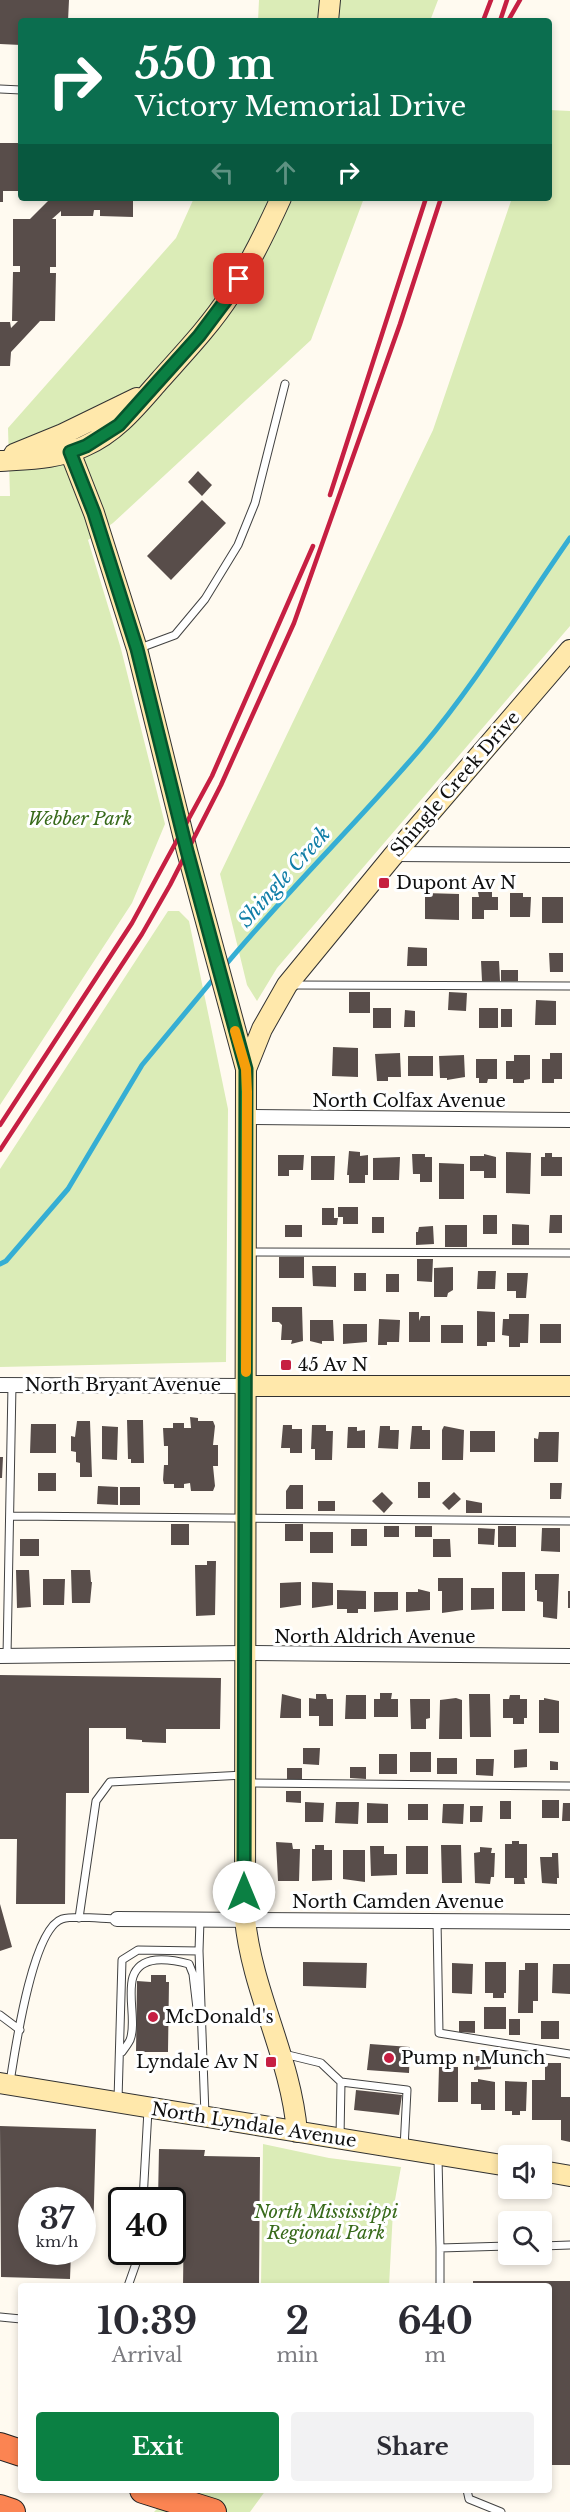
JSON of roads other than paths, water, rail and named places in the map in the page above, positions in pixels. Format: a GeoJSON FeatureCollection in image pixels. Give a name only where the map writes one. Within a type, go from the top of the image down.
{"type":"FeatureCollection","features":[{"type":"Feature","properties":{"kind":"highway"},"geometry":{"type":"LineString","coordinates":[[0,2446],[18,2451]]}},
{"type":"Feature","properties":{"kind":"highway"},"geometry":{"type":"LineString","coordinates":[[152,2493],[213,2512]]}},
{"type":"Feature","properties":{"kind":"highway"},"geometry":{"type":"LineString","coordinates":[[0,2508],[12,2512]]}},
{"type":"Feature","properties":{"kind":"street"},"geometry":{"type":"LineString","coordinates":[[328,18],[330,0]]}},
{"type":"Feature","properties":{"kind":"street"},"geometry":{"type":"LineString","coordinates":[[0,461],[47,458],[67,443],[86,446],[119,425],[199,336],[229,296],[259,244],[280,201]]}},
{"type":"Feature","properties":{"kind":"street"},"geometry":{"type":"LineString","coordinates":[[67,443],[94,513],[137,649],[201,904],[246,1069],[244,1919],[254,1971],[281,2053],[296,2113],[297,2132]]}},
{"type":"Feature","properties":{"kind":"street","name":"Shingle Creek Drive"},"geometry":{"type":"LineString","coordinates":[[246,1069],[262,1029],[287,985],[395,854],[570,650]]}},
{"type":"Feature","properties":{"kind":"street"},"geometry":{"type":"LineString","coordinates":[[395,854],[570,855]]}},
{"type":"Feature","properties":{"kind":"street","name":"North Colfax Avenue"},"geometry":{"type":"LineString","coordinates":[[247,1117],[570,1120]]}},
{"type":"Feature","properties":{"kind":"street","name":"North Bryant Avenue"},"geometry":{"type":"LineString","coordinates":[[6,1385],[570,1386]]}},
{"type":"Feature","properties":{"kind":"street","name":"North Aldrich Avenue"},"geometry":{"type":"LineString","coordinates":[[3,1656],[245,1653],[570,1656]]}},
{"type":"Feature","properties":{"kind":"street","name":"North Camden Avenue"},"geometry":{"type":"LineString","coordinates":[[117,1919],[570,1922]]}},
{"type":"Feature","properties":{"kind":"street","name":"North Lyndale Avenue"},"geometry":{"type":"LineString","coordinates":[[5,2084],[498,2164]]}},
{"type":"Feature","properties":{"kind":"street"},"geometry":{"type":"LineString","coordinates":[[552,2173],[570,2176]]}},
{"type":"Feature","properties":{"kind":"lane"},"geometry":{"type":"LineString","coordinates":[[0,89],[18,90]]}},
{"type":"Feature","properties":{"kind":"lane"},"geometry":{"type":"LineString","coordinates":[[137,649],[175,635],[205,599],[238,545],[255,503],[285,384]]}},
{"type":"Feature","properties":{"kind":"lane"},"geometry":{"type":"LineString","coordinates":[[287,985],[570,986]]}},
{"type":"Feature","properties":{"kind":"lane"},"geometry":{"type":"LineString","coordinates":[[246,1252],[570,1253]]}},
{"type":"Feature","properties":{"kind":"lane"},"geometry":{"type":"LineString","coordinates":[[3,1656],[10,1516],[6,1385]]}},
{"type":"Feature","properties":{"kind":"lane"},"geometry":{"type":"LineString","coordinates":[[10,1516],[570,1521]]}},
{"type":"Feature","properties":{"kind":"lane"},"geometry":{"type":"LineString","coordinates":[[79,1918],[96,1801],[110,1782],[244,1779],[570,1786]]}},
{"type":"Feature","properties":{"kind":"lane"},"geometry":{"type":"LineString","coordinates":[[5,2084],[37,1954],[49,1928],[61,1919],[117,1919]]}},
{"type":"Feature","properties":{"kind":"lane"},"geometry":{"type":"LineString","coordinates":[[200,1920],[205,2115]]}},
{"type":"Feature","properties":{"kind":"lane"},"geometry":{"type":"LineString","coordinates":[[437,1920],[439,2032],[570,2054]]}},
{"type":"Feature","properties":{"kind":"lane"},"geometry":{"type":"LineString","coordinates":[[118,2102],[122,1960],[138,1950],[200,1951]]}},
{"type":"Feature","properties":{"kind":"lane"},"geometry":{"type":"LineString","coordinates":[[121,2054],[131,2039],[134,1974],[140,1965],[150,1961],[165,1960],[189,1964],[193,1974],[193,1994],[202,2040]]}},
{"type":"Feature","properties":{"kind":"lane"},"geometry":{"type":"LineString","coordinates":[[0,2015],[20,2030]]}},
{"type":"Feature","properties":{"kind":"lane"},"geometry":{"type":"LineString","coordinates":[[281,2053],[321,2063],[341,2082],[407,2090],[404,2150]]}},
{"type":"Feature","properties":{"kind":"lane"},"geometry":{"type":"LineString","coordinates":[[340,2139],[341,2082]]}},
{"type":"Feature","properties":{"kind":"lane"},"geometry":{"type":"LineString","coordinates":[[144,2187],[148,2108]]}},
{"type":"Feature","properties":{"kind":"lane"},"geometry":{"type":"LineString","coordinates":[[438,2155],[440,2283]]}},
{"type":"Feature","properties":{"kind":"lane"},"geometry":{"type":"LineString","coordinates":[[552,2246],[570,2245]]}},
{"type":"Feature","properties":{"kind":"lane"},"geometry":{"type":"LineString","coordinates":[[440,2248],[498,2246]]}},
{"type":"Feature","properties":{"kind":"lane"},"geometry":{"type":"LineString","coordinates":[[130,2283],[136,2265]]}},
{"type":"Feature","properties":{"kind":"lane"},"geometry":{"type":"LineString","coordinates":[[0,2317],[18,2319]]}},
{"type":"Feature","properties":{"kind":"lane"},"geometry":{"type":"LineString","coordinates":[[467,2493],[469,2499],[501,2512]]}},
{"type":"Feature","properties":{"kind":"waterway","name":"Shingle Creek"},"geometry":{"type":"LineString","coordinates":[[223,968],[422,747],[480,671],[570,538]]}},
{"type":"Feature","properties":{"kind":"waterway","name":"Shingle Creek"},"geometry":{"type":"LineString","coordinates":[[0,1264],[6,1261],[68,1189],[142,1065],[215,977]]}},
{"type":"Feature","properties":{"kind":"railway"},"geometry":{"type":"LineString","coordinates":[[484,18],[491,0]]}},
{"type":"Feature","properties":{"kind":"railway"},"geometry":{"type":"LineString","coordinates":[[501,18],[507,0]]}},
{"type":"Feature","properties":{"kind":"railway"},"geometry":{"type":"LineString","coordinates":[[510,18],[520,0]]}},
{"type":"Feature","properties":{"kind":"railway"},"geometry":{"type":"LineString","coordinates":[[330,495],[425,201]]}},
{"type":"Feature","properties":{"kind":"railway"},"geometry":{"type":"LineString","coordinates":[[0,1150],[142,934],[221,785],[294,623],[400,324],[440,201]]}},
{"type":"Feature","properties":{"kind":"railway"},"geometry":{"type":"LineString","coordinates":[[0,1125],[132,923],[212,776],[313,546]]}},
{"type":"Feature","properties":{"kind":"place","name":"Dupont Av N"},"geometry":{"type":"Point","coordinates":[384,883]}},
{"type":"Feature","properties":{"kind":"place","name":"45 Av N"},"geometry":{"type":"Point","coordinates":[286,1365]}},
{"type":"Feature","properties":{"kind":"place","name":"McDonald's"},"geometry":{"type":"Point","coordinates":[153,2017]}},
{"type":"Feature","properties":{"kind":"place","name":"Pump n Munch"},"geometry":{"type":"Point","coordinates":[389,2058]}},
{"type":"Feature","properties":{"kind":"place","name":"Lyndale Av N"},"geometry":{"type":"Point","coordinates":[271,2062]}},
{"type":"Feature","properties":{"kind":"park label","name":"Webber Park"},"geometry":{"type":"Point","coordinates":[80,819]}},
{"type":"Feature","properties":{"kind":"park label","name":"North Mississippi Regional Park"},"geometry":{"type":"Point","coordinates":[326,2222]}}]}
